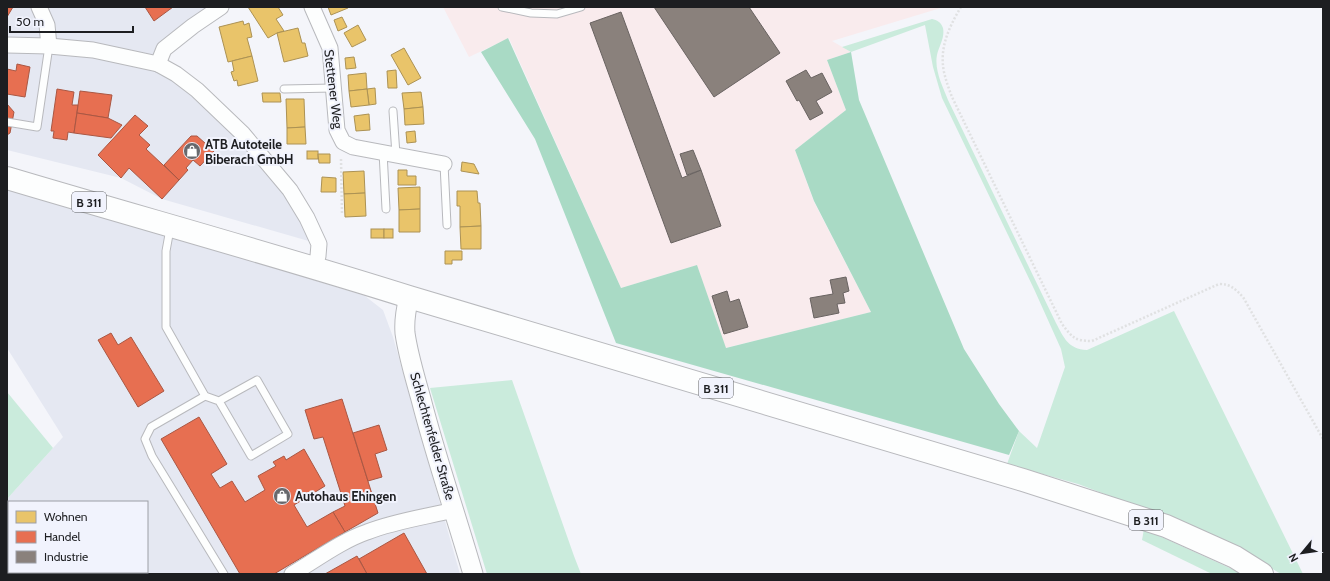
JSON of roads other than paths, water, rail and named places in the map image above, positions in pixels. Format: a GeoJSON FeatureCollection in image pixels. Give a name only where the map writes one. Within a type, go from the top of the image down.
{"type":"FeatureCollection","features":[{"type":"Feature","properties":{"kind":"main road","name":"B 311"},"geometry":{"type":"LineString","coordinates":[[7,178],[171,227],[315,267],[409,297],[1023,480],[1166,526],[1235,557],[1262,574]]}},
{"type":"Feature","properties":{"kind":"street"},"geometry":{"type":"LineString","coordinates":[[39,7],[47,25],[48,46]]}},
{"type":"Feature","properties":{"kind":"street"},"geometry":{"type":"LineString","coordinates":[[158,64],[164,49],[193,26],[221,7]]}},
{"type":"Feature","properties":{"kind":"street","name":"Stettener Weg"},"geometry":{"type":"LineString","coordinates":[[312,7],[330,48],[337,130],[343,142],[353,147],[444,164]]}},
{"type":"Feature","properties":{"kind":"street"},"geometry":{"type":"LineString","coordinates":[[7,45],[48,46],[93,50],[158,64],[176,74],[206,97],[243,134],[290,190],[307,218],[319,244],[315,267]]}},
{"type":"Feature","properties":{"kind":"street","name":"Schlechtenfelder Straße"},"geometry":{"type":"LineString","coordinates":[[409,297],[405,312],[405,332],[412,363],[431,438],[473,574]]}},
{"type":"Feature","properties":{"kind":"street"},"geometry":{"type":"LineString","coordinates":[[292,574],[350,539],[366,532],[391,524],[454,510]]}},
{"type":"Feature","properties":{"kind":"lane"},"geometry":{"type":"LineString","coordinates":[[502,7],[531,13],[557,14],[581,7]]}},
{"type":"Feature","properties":{"kind":"lane"},"geometry":{"type":"LineString","coordinates":[[7,122],[37,127],[48,46]]}},
{"type":"Feature","properties":{"kind":"lane"},"geometry":{"type":"LineString","coordinates":[[284,89],[333,88]]}},
{"type":"Feature","properties":{"kind":"lane"},"geometry":{"type":"LineString","coordinates":[[386,209],[393,112]]}},
{"type":"Feature","properties":{"kind":"lane"},"geometry":{"type":"LineString","coordinates":[[444,164],[447,225]]}},
{"type":"Feature","properties":{"kind":"lane"},"geometry":{"type":"LineString","coordinates":[[171,227],[166,251],[166,327],[205,396],[219,401],[251,456],[288,434],[257,380],[219,401]]}},
{"type":"Feature","properties":{"kind":"lane"},"geometry":{"type":"LineString","coordinates":[[205,396],[151,427],[145,439],[152,456],[224,574]]}},
{"type":"Feature","properties":{"kind":"place","name":"ATB Autoteile Biberach GmbH"},"geometry":{"type":"Point","coordinates":[192,151]}},
{"type":"Feature","properties":{"kind":"place","name":"Autohaus Ehingen"},"geometry":{"type":"Point","coordinates":[282,496]}}]}
